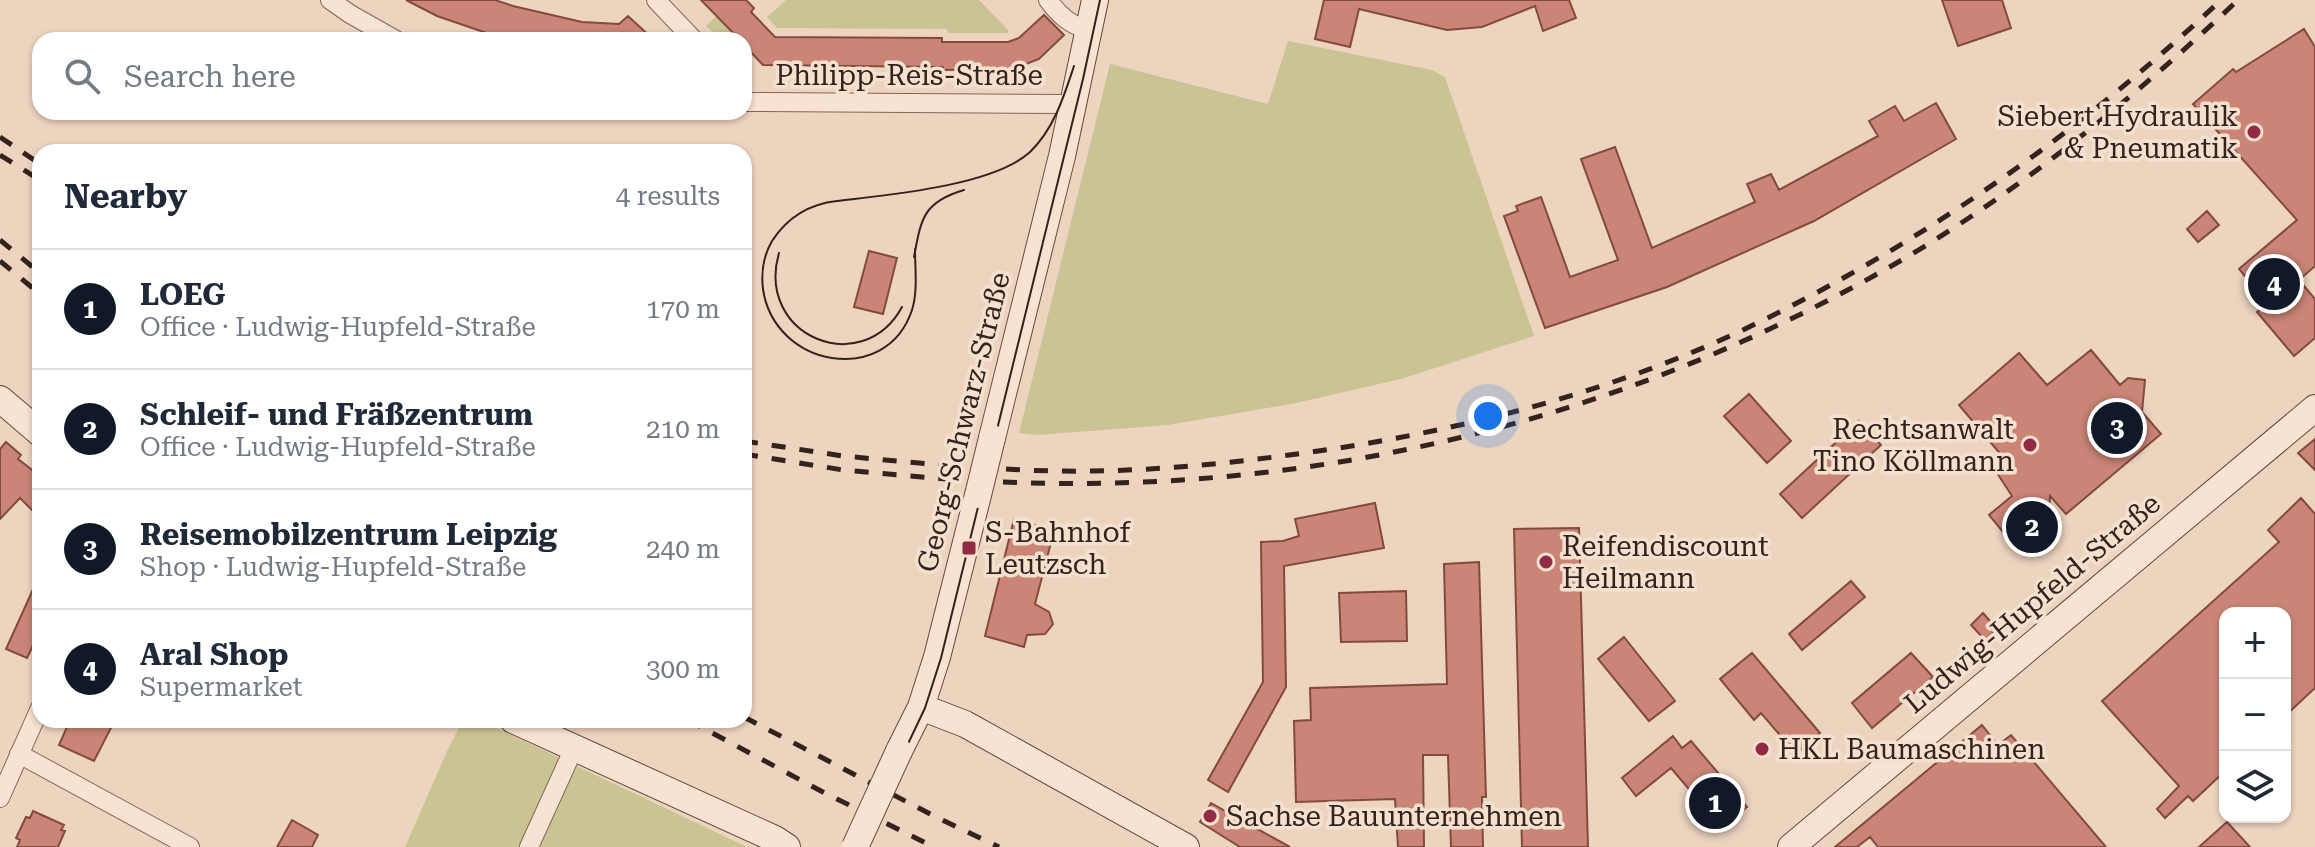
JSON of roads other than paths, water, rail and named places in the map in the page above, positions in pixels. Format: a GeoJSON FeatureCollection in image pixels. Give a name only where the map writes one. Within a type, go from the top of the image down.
{"type":"FeatureCollection","features":[{"type":"Feature","properties":{"kind":"main road","name":"Georg-Schwarz-Straße"},"geometry":{"type":"LineString","coordinates":[[855,847],[921,707],[937,657],[1073,104],[1095,0]]}},
{"type":"Feature","properties":{"kind":"main road"},"geometry":{"type":"LineString","coordinates":[[0,399],[32,426]]}},
{"type":"Feature","properties":{"kind":"main road","name":"Ludwig-Hupfeld-Straße"},"geometry":{"type":"LineString","coordinates":[[1791,847],[2315,408]]}},
{"type":"Feature","properties":{"kind":"main road"},"geometry":{"type":"LineString","coordinates":[[921,707],[965,724],[1186,847]]}},
{"type":"Feature","properties":{"kind":"main road"},"geometry":{"type":"LineString","coordinates":[[530,728],[787,847]]}},
{"type":"Feature","properties":{"kind":"street"},"geometry":{"type":"LineString","coordinates":[[330,0],[382,32]]}},
{"type":"Feature","properties":{"kind":"street"},"geometry":{"type":"LineString","coordinates":[[656,0],[686,32]]}},
{"type":"Feature","properties":{"kind":"street"},"geometry":{"type":"LineString","coordinates":[[1048,0],[1074,26],[1088,30]]}},
{"type":"Feature","properties":{"kind":"street","name":"Philipp-Reis-Straße"},"geometry":{"type":"LineString","coordinates":[[752,102],[1073,104]]}},
{"type":"Feature","properties":{"kind":"street"},"geometry":{"type":"LineString","coordinates":[[0,798],[32,726]]}},
{"type":"Feature","properties":{"kind":"street"},"geometry":{"type":"LineString","coordinates":[[529,847],[574,748]]}},
{"type":"Feature","properties":{"kind":"street"},"geometry":{"type":"LineString","coordinates":[[19,754],[190,847]]}},
{"type":"Feature","properties":{"kind":"tram line"},"geometry":{"type":"LineString","coordinates":[[859,847],[925,708],[941,658],[1100,0]]}},
{"type":"Feature","properties":{"kind":"tram line"},"geometry":{"type":"LineString","coordinates":[[915,249],[916,288],[912,310],[899,335],[879,351],[856,358],[832,358],[808,350],[787,336],[771,315],[763,289],[764,264],[772,241],[792,219],[808,209],[827,203],[938,187],[966,181],[1013,164],[1030,152],[1046,133],[1074,66]]}},
{"type":"Feature","properties":{"kind":"tram line"},"geometry":{"type":"LineString","coordinates":[[914,257],[926,214],[940,200],[964,190]]}},
{"type":"Feature","properties":{"kind":"tram line"},"geometry":{"type":"LineString","coordinates":[[779,253],[776,282],[782,307],[797,326],[816,338],[839,344],[863,341],[884,329],[902,307]]}},
{"type":"Feature","properties":{"kind":"railway"},"geometry":{"type":"LineString","coordinates":[[1006,469],[1075,471],[1179,467],[1341,448],[1460,425],[1578,394],[1692,352],[1811,295],[1936,223],[2055,140],[2168,49],[2221,0]]}},
{"type":"Feature","properties":{"kind":"railway"},"geometry":{"type":"LineString","coordinates":[[1003,482],[1118,483],[1232,476],[1344,461],[1456,439],[1565,408],[1672,371],[1777,326],[1927,245],[2067,147],[2155,75],[2238,0]]}},
{"type":"Feature","properties":{"kind":"railway"},"geometry":{"type":"LineString","coordinates":[[0,137],[32,159]]}},
{"type":"Feature","properties":{"kind":"railway"},"geometry":{"type":"LineString","coordinates":[[0,155],[32,175]]}},
{"type":"Feature","properties":{"kind":"railway"},"geometry":{"type":"LineString","coordinates":[[0,240],[32,266]]}},
{"type":"Feature","properties":{"kind":"railway"},"geometry":{"type":"LineString","coordinates":[[0,261],[32,287]]}},
{"type":"Feature","properties":{"kind":"railway"},"geometry":{"type":"LineString","coordinates":[[752,442],[843,456],[961,467]]}},
{"type":"Feature","properties":{"kind":"railway"},"geometry":{"type":"LineString","coordinates":[[752,455],[843,470],[957,480]]}},
{"type":"Feature","properties":{"kind":"railway"},"geometry":{"type":"LineString","coordinates":[[752,721],[999,847]]}},
{"type":"Feature","properties":{"kind":"railway"},"geometry":{"type":"LineString","coordinates":[[703,728],[934,847]]}},
{"type":"Feature","properties":{"kind":"place","name":"Siebert Hydraulik & Pneumatik"},"geometry":{"type":"Point","coordinates":[2254,132]}},
{"type":"Feature","properties":{"kind":"place","name":"Aral Shop"},"geometry":{"type":"Point","coordinates":[2274,284]}},
{"type":"Feature","properties":{"kind":"place","name":"Reisemobilzentrum Leipzig"},"geometry":{"type":"Point","coordinates":[2117,428]}},
{"type":"Feature","properties":{"kind":"place","name":"Rechtsanwalt Tino Köllmann"},"geometry":{"type":"Point","coordinates":[2030,445]}},
{"type":"Feature","properties":{"kind":"place","name":"Schleif- und Fräßzentrum"},"geometry":{"type":"Point","coordinates":[2032,527]}},
{"type":"Feature","properties":{"kind":"place","name":"S-Bahnhof Leutzsch"},"geometry":{"type":"Point","coordinates":[969,548]}},
{"type":"Feature","properties":{"kind":"place","name":"Reifendiscount Heilmann"},"geometry":{"type":"Point","coordinates":[1546,562]}},
{"type":"Feature","properties":{"kind":"place","name":"HKL Baumaschinen"},"geometry":{"type":"Point","coordinates":[1762,749]}},
{"type":"Feature","properties":{"kind":"place","name":"LOEG"},"geometry":{"type":"Point","coordinates":[1715,803]}},
{"type":"Feature","properties":{"kind":"place","name":"Sachse Bauunternehmen"},"geometry":{"type":"Point","coordinates":[1210,816]}}]}
